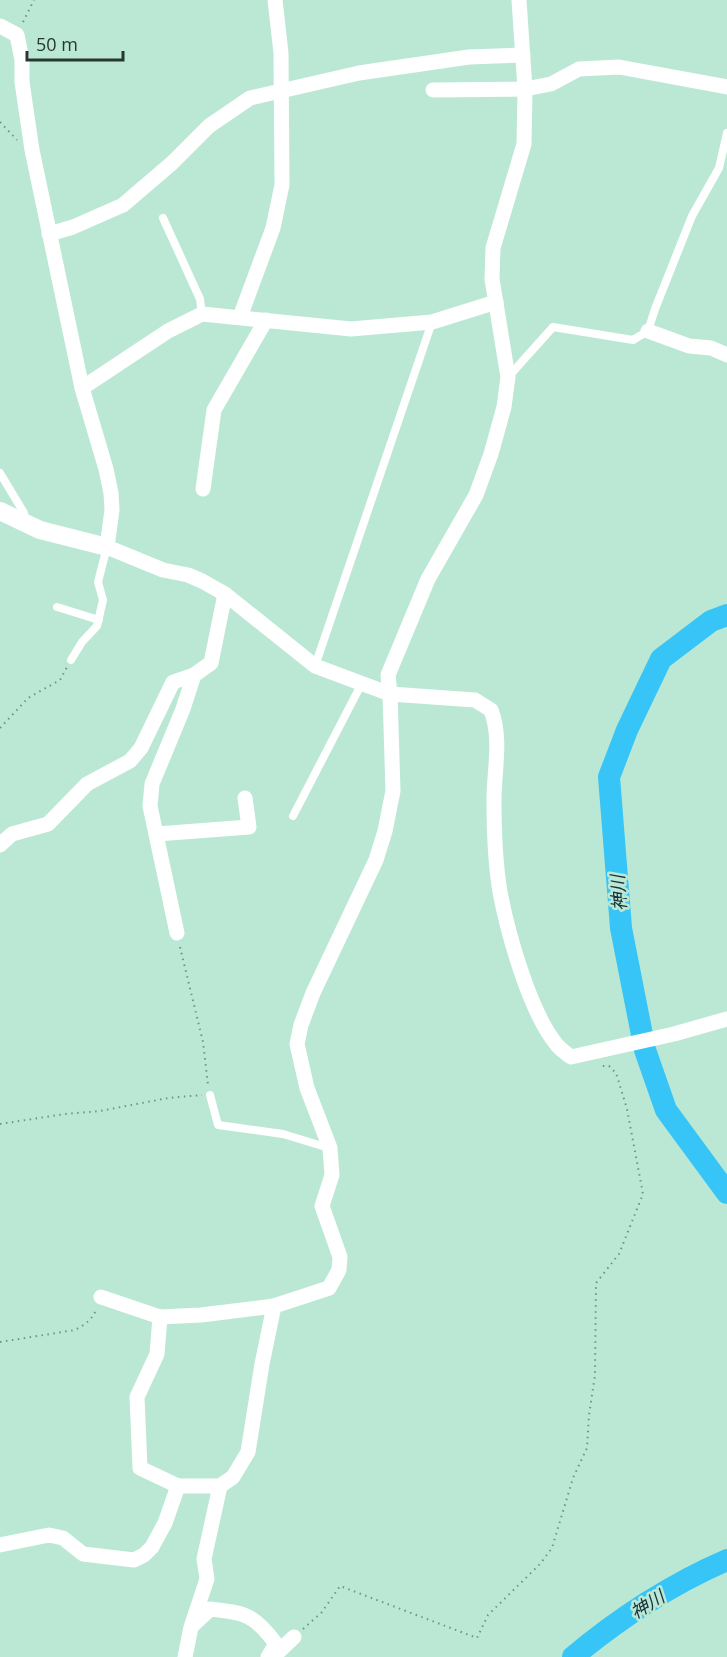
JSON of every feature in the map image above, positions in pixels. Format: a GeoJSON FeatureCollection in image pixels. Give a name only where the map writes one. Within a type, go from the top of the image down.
{"type":"FeatureCollection","features":[{"type":"Feature","properties":{"kind":"street"},"geometry":{"type":"LineString","coordinates":[[240,317],[273,228],[282,185],[281,53],[275,0]]}},
{"type":"Feature","properties":{"kind":"street"},"geometry":{"type":"LineString","coordinates":[[101,1297],[160,1317],[274,1306],[329,1288],[339,1270],[340,1257],[322,1206],[332,1174],[330,1148],[309,1096],[297,1044],[301,1025],[313,993],[376,860],[385,831],[393,791],[388,675],[428,579],[476,495],[491,454],[504,407],[508,377],[492,279],[493,248],[524,144],[525,89],[519,0]]}},
{"type":"Feature","properties":{"kind":"street"},"geometry":{"type":"LineString","coordinates":[[0,26],[17,34],[32,150],[82,388],[111,493],[112,510],[107,548]]}},
{"type":"Feature","properties":{"kind":"street"},"geometry":{"type":"LineString","coordinates":[[50,234],[73,227],[123,205],[172,163],[209,126],[250,98],[359,72],[469,57],[523,55]]}},
{"type":"Feature","properties":{"kind":"street"},"geometry":{"type":"LineString","coordinates":[[433,90],[525,89],[551,84],[579,69],[619,67],[727,87]]}},
{"type":"Feature","properties":{"kind":"street"},"geometry":{"type":"LineString","coordinates":[[82,388],[168,331],[202,314],[351,329],[432,322],[496,302]]}},
{"type":"Feature","properties":{"kind":"street"},"geometry":{"type":"LineString","coordinates":[[203,489],[214,410],[266,320]]}},
{"type":"Feature","properties":{"kind":"street"},"geometry":{"type":"LineString","coordinates":[[648,331],[689,346],[711,348],[727,355]]}},
{"type":"Feature","properties":{"kind":"street"},"geometry":{"type":"LineString","coordinates":[[0,512],[40,530],[107,548],[163,570],[188,575],[225,594],[315,666],[390,694],[475,700],[491,710],[495,721],[497,746],[494,800],[500,891],[512,940],[528,988],[547,1032],[559,1048],[571,1057],[674,1034],[727,1019]]}},
{"type":"Feature","properties":{"kind":"street"},"geometry":{"type":"LineString","coordinates":[[0,845],[12,834],[48,824],[87,784],[130,761],[141,748],[172,682],[194,675],[211,663],[225,594]]}},
{"type":"Feature","properties":{"kind":"street"},"geometry":{"type":"LineString","coordinates":[[177,933],[150,806],[152,784],[183,709],[194,675]]}},
{"type":"Feature","properties":{"kind":"street"},"geometry":{"type":"LineString","coordinates":[[157,834],[249,827],[245,798]]}},
{"type":"Feature","properties":{"kind":"street"},"geometry":{"type":"LineString","coordinates":[[160,1317],[157,1354],[137,1397],[140,1468],[178,1486],[220,1486],[233,1476],[248,1452],[274,1306]]}},
{"type":"Feature","properties":{"kind":"street"},"geometry":{"type":"LineString","coordinates":[[0,1545],[49,1535],[63,1538],[83,1554],[134,1560],[144,1555],[152,1547],[165,1523],[178,1486]]}},
{"type":"Feature","properties":{"kind":"street"},"geometry":{"type":"LineString","coordinates":[[185,1657],[191,1628],[207,1579],[204,1559],[220,1486]]}},
{"type":"Feature","properties":{"kind":"street"},"geometry":{"type":"LineString","coordinates":[[191,1628],[210,1609],[247,1615],[263,1626],[276,1644],[268,1657]]}},
{"type":"Feature","properties":{"kind":"street"},"geometry":{"type":"LineString","coordinates":[[273,1657],[294,1636]]}},
{"type":"Feature","properties":{"kind":"lane"},"geometry":{"type":"LineString","coordinates":[[508,377],[553,327],[633,340],[648,331],[692,216],[719,168],[727,133]]}},
{"type":"Feature","properties":{"kind":"lane"},"geometry":{"type":"LineString","coordinates":[[163,218],[200,299],[202,314]]}},
{"type":"Feature","properties":{"kind":"lane"},"geometry":{"type":"LineString","coordinates":[[315,666],[432,322]]}},
{"type":"Feature","properties":{"kind":"lane"},"geometry":{"type":"LineString","coordinates":[[0,473],[24,513],[26,523]]}},
{"type":"Feature","properties":{"kind":"lane"},"geometry":{"type":"LineString","coordinates":[[71,660],[82,642],[97,626],[99,620],[103,600],[98,582],[107,548]]}},
{"type":"Feature","properties":{"kind":"lane"},"geometry":{"type":"LineString","coordinates":[[57,607],[99,620]]}},
{"type":"Feature","properties":{"kind":"lane"},"geometry":{"type":"LineString","coordinates":[[293,816],[362,683]]}},
{"type":"Feature","properties":{"kind":"lane"},"geometry":{"type":"LineString","coordinates":[[210,1095],[218,1125],[283,1134],[330,1148]]}},
{"type":"Feature","properties":{"kind":"path"},"geometry":{"type":"LineString","coordinates":[[17,34],[34,0]]}},
{"type":"Feature","properties":{"kind":"path"},"geometry":{"type":"LineString","coordinates":[[0,728],[28,698],[60,680],[71,660]]}},
{"type":"Feature","properties":{"kind":"path"},"geometry":{"type":"LineString","coordinates":[[0,1124],[100,1111],[168,1098],[210,1095],[203,1042],[177,933]]}},
{"type":"Feature","properties":{"kind":"path"},"geometry":{"type":"LineString","coordinates":[[294,1636],[322,1612],[340,1586],[477,1638],[488,1615],[540,1564],[552,1548],[573,1478],[587,1448],[595,1375],[596,1283],[619,1254],[643,1194],[627,1109],[615,1073],[609,1066],[599,1065]]}},
{"type":"Feature","properties":{"kind":"path"},"geometry":{"type":"LineString","coordinates":[[0,1342],[75,1330],[85,1325],[93,1316],[101,1297]]}},
{"type":"Feature","properties":{"kind":"waterway","name":"神川"},"geometry":{"type":"LineString","coordinates":[[727,615],[711,621],[661,659],[627,730],[609,777],[621,928],[645,1050],[666,1110],[727,1193]]}},
{"type":"Feature","properties":{"kind":"waterway","name":"神川"},"geometry":{"type":"LineString","coordinates":[[573,1657],[608,1629],[647,1603],[727,1560]]}}]}
